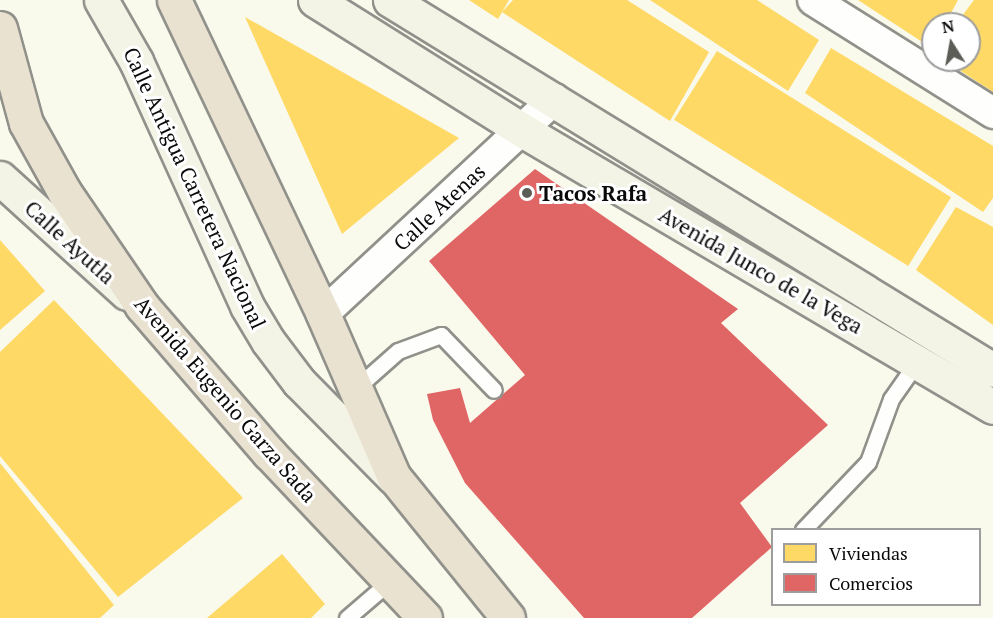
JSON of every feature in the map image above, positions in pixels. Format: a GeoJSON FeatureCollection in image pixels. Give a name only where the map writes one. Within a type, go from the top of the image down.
{"type":"FeatureCollection","features":[{"type":"Feature","properties":{"kind":"highway"},"geometry":{"type":"LineString","coordinates":[[174,0],[323,314],[394,477],[508,618]]}},
{"type":"Feature","properties":{"kind":"highway","name":"Avenida Eugenio Garza Sada"},"geometry":{"type":"LineString","coordinates":[[0,28],[15,90],[31,132],[65,193],[142,306],[269,453],[425,618]]}},
{"type":"Feature","properties":{"kind":"street","name":"Calle Antigua Carretera Nacional"},"geometry":{"type":"LineString","coordinates":[[101,0],[162,115],[247,306],[299,382],[394,477]]}},
{"type":"Feature","properties":{"kind":"street"},"geometry":{"type":"LineString","coordinates":[[190,34],[192,0]]}},
{"type":"Feature","properties":{"kind":"street","name":"Avenida Junco de la Vega"},"geometry":{"type":"LineString","coordinates":[[315,0],[522,130],[993,407]]}},
{"type":"Feature","properties":{"kind":"street","name":"Avenida Junco de la Vega"},"geometry":{"type":"LineString","coordinates":[[390,0],[993,370]]}},
{"type":"Feature","properties":{"kind":"street"},"geometry":{"type":"LineString","coordinates":[[813,0],[993,113]]}},
{"type":"Feature","properties":{"kind":"street","name":"Calle Atenas"},"geometry":{"type":"LineString","coordinates":[[323,314],[554,99]]}},
{"type":"Feature","properties":{"kind":"street","name":"Calle Ayutla"},"geometry":{"type":"LineString","coordinates":[[0,178],[142,306]]}},
{"type":"Feature","properties":{"kind":"lane"},"geometry":{"type":"LineString","coordinates":[[356,388],[398,351],[441,335],[494,390]]}},
{"type":"Feature","properties":{"kind":"lane"},"geometry":{"type":"LineString","coordinates":[[805,528],[868,462],[891,399],[917,362]]}},
{"type":"Feature","properties":{"kind":"lane"},"geometry":{"type":"LineString","coordinates":[[347,618],[390,580]]}},
{"type":"Feature","properties":{"kind":"building: Viviendas"},"geometry":{"type":"Polygon","coordinates":[[[469,0],[509,0],[498,19],[469,0]]]}},
{"type":"Feature","properties":{"kind":"building: Viviendas"},"geometry":{"type":"Polygon","coordinates":[[[513,0],[627,0],[709,52],[670,121],[502,12],[513,0]]]}},
{"type":"Feature","properties":{"kind":"building: Viviendas"},"geometry":{"type":"Polygon","coordinates":[[[650,0],[757,0],[819,40],[788,91],[650,0]]]}},
{"type":"Feature","properties":{"kind":"building: Viviendas"},"geometry":{"type":"Polygon","coordinates":[[[858,0],[958,0],[952,12],[921,12],[921,41],[858,0]]]}},
{"type":"Feature","properties":{"kind":"building: Viviendas"},"geometry":{"type":"Polygon","coordinates":[[[974,0],[993,0],[993,92],[962,72],[981,72],[981,12],[965,12],[974,0]]]}},
{"type":"Feature","properties":{"kind":"building: Viviendas"},"geometry":{"type":"Polygon","coordinates":[[[245,17],[459,138],[342,234],[245,17]]]}},
{"type":"Feature","properties":{"kind":"building: Viviendas"},"geometry":{"type":"Polygon","coordinates":[[[831,48],[993,146],[993,198],[983,212],[805,93],[831,48]]]}},
{"type":"Feature","properties":{"kind":"building: Viviendas"},"geometry":{"type":"Polygon","coordinates":[[[717,51],[951,197],[908,266],[674,120],[717,51]]]}},
{"type":"Feature","properties":{"kind":"building: Viviendas"},"geometry":{"type":"Polygon","coordinates":[[[956,207],[993,227],[993,325],[916,270],[956,207]]]}},
{"type":"Feature","properties":{"kind":"building: Viviendas"},"geometry":{"type":"Polygon","coordinates":[[[0,240],[45,291],[0,330],[0,240]]]}},
{"type":"Feature","properties":{"kind":"building: Viviendas"},"geometry":{"type":"Polygon","coordinates":[[[54,300],[243,498],[118,597],[0,456],[0,352],[54,300]]]}},
{"type":"Feature","properties":{"kind":"building: Viviendas"},"geometry":{"type":"Polygon","coordinates":[[[0,463],[114,605],[100,618],[0,618],[0,463]]]}},
{"type":"Feature","properties":{"kind":"building: Viviendas"},"geometry":{"type":"Polygon","coordinates":[[[282,554],[325,604],[311,618],[207,618],[282,554]]]}},
{"type":"Feature","properties":{"kind":"building: Comercios"},"geometry":{"type":"Polygon","coordinates":[[[535,169],[738,309],[721,323],[828,425],[740,503],[771,548],[692,618],[584,618],[465,483],[433,420],[427,394],[460,388],[470,423],[525,375],[429,261],[535,169]]]}},
{"type":"Feature","properties":{"kind":"place","name":"Tacos Rafa"},"geometry":{"type":"Point","coordinates":[527,193]}}]}
